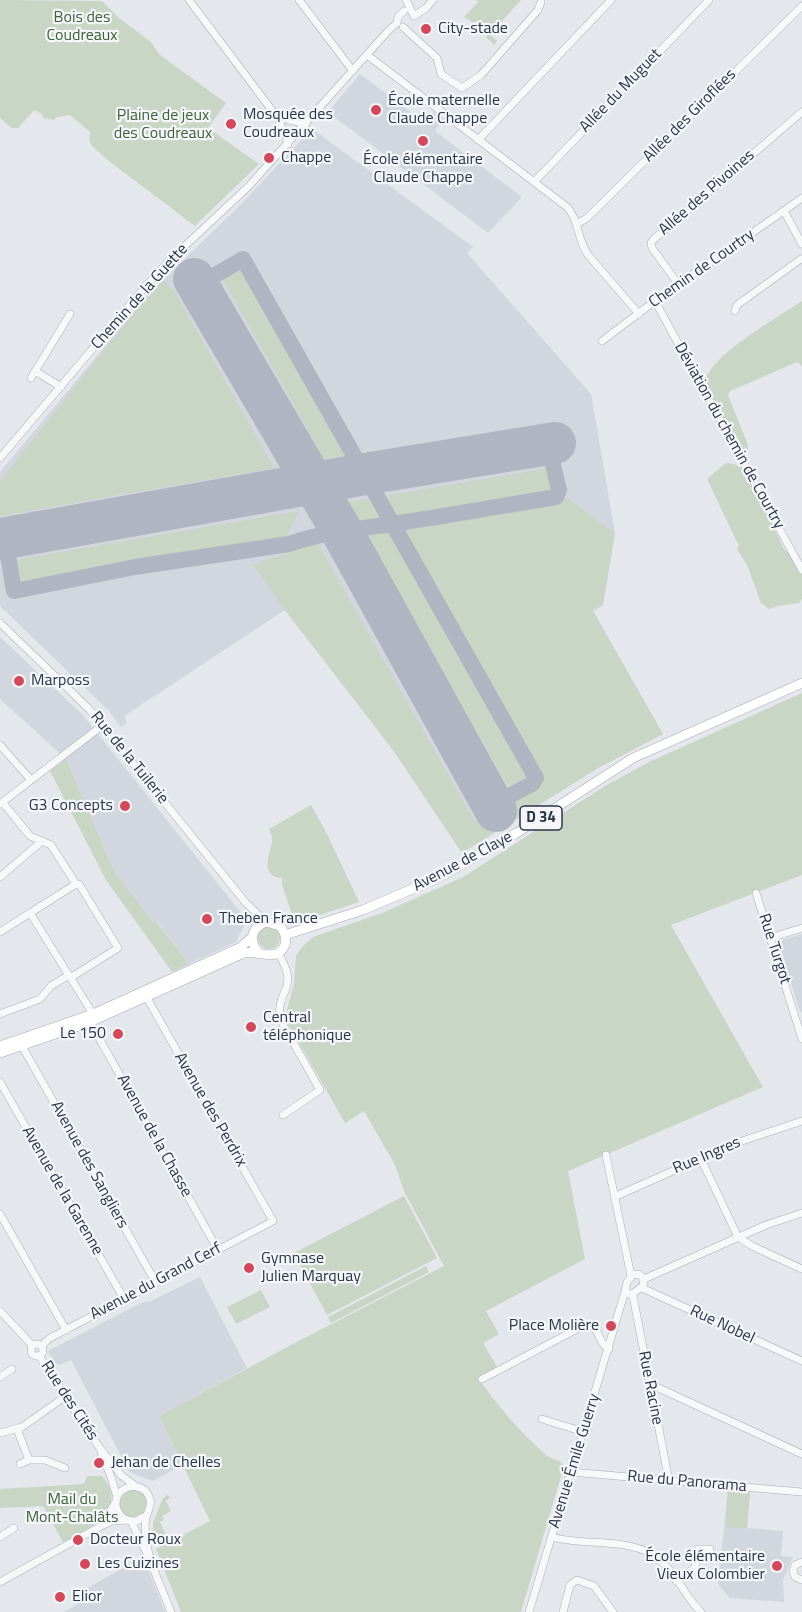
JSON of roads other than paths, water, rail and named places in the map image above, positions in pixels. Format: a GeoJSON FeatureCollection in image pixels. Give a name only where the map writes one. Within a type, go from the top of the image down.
{"type":"FeatureCollection","features":[{"type":"Feature","properties":{"kind":"main road","name":"Avenue de Claye"},"geometry":{"type":"LineString","coordinates":[[285,935],[363,910],[438,878],[515,834],[633,758],[685,733],[802,684]]}},
{"type":"Feature","properties":{"kind":"main road"},"geometry":{"type":"LineString","coordinates":[[0,1046],[91,1018],[241,947],[261,924],[266,922],[280,926],[285,935],[285,943],[278,953],[268,956],[258,952],[244,954],[147,998],[0,1053]]}},
{"type":"Feature","properties":{"kind":"main road"},"geometry":{"type":"LineString","coordinates":[[253,934],[252,943],[258,952]]}},
{"type":"Feature","properties":{"kind":"street"},"geometry":{"type":"LineString","coordinates":[[189,0],[277,117],[288,144]]}},
{"type":"Feature","properties":{"kind":"street"},"geometry":{"type":"LineString","coordinates":[[299,0],[353,71]]}},
{"type":"Feature","properties":{"kind":"street"},"geometry":{"type":"LineString","coordinates":[[400,25],[408,26],[410,12],[405,0]]}},
{"type":"Feature","properties":{"kind":"street"},"geometry":{"type":"LineString","coordinates":[[433,0],[426,9],[398,17],[400,25],[437,58],[441,74],[462,88],[481,75],[495,60],[538,10],[542,1]]}},
{"type":"Feature","properties":{"kind":"street"},"geometry":{"type":"LineString","coordinates":[[478,140],[611,0]]}},
{"type":"Feature","properties":{"kind":"street","name":"Allée du Muguet"},"geometry":{"type":"LineString","coordinates":[[534,182],[709,0]]}},
{"type":"Feature","properties":{"kind":"street","name":"Allée des Giroflées"},"geometry":{"type":"LineString","coordinates":[[577,224],[587,218],[802,6]]}},
{"type":"Feature","properties":{"kind":"street","name":"Chemin de la Guette"},"geometry":{"type":"LineString","coordinates":[[0,458],[157,273],[248,187],[367,55],[400,25]]}},
{"type":"Feature","properties":{"kind":"street"},"geometry":{"type":"LineString","coordinates":[[367,55],[567,207],[577,224],[581,244],[588,255],[639,314]]}},
{"type":"Feature","properties":{"kind":"street","name":"Allée des Pivoines"},"geometry":{"type":"LineString","coordinates":[[679,285],[652,248],[651,243],[802,112]]}},
{"type":"Feature","properties":{"kind":"street"},"geometry":{"type":"LineString","coordinates":[[277,117],[306,124]]}},
{"type":"Feature","properties":{"kind":"street"},"geometry":{"type":"LineString","coordinates":[[283,129],[291,121]]}},
{"type":"Feature","properties":{"kind":"street","name":"Chemin de Courtry"},"geometry":{"type":"LineString","coordinates":[[602,341],[802,198]]}},
{"type":"Feature","properties":{"kind":"street"},"geometry":{"type":"LineString","coordinates":[[784,211],[802,244]]}},
{"type":"Feature","properties":{"kind":"street"},"geometry":{"type":"LineString","coordinates":[[735,311],[737,304],[802,259],[802,253]]}},
{"type":"Feature","properties":{"kind":"street","name":"Déviation du chemin de Courtry"},"geometry":{"type":"LineString","coordinates":[[655,301],[802,570]]}},
{"type":"Feature","properties":{"kind":"street"},"geometry":{"type":"LineString","coordinates":[[61,387],[33,374],[70,314]]}},
{"type":"Feature","properties":{"kind":"street","name":"Rue de la Tuilerie"},"geometry":{"type":"LineString","coordinates":[[0,623],[83,702],[246,903],[266,922]]}},
{"type":"Feature","properties":{"kind":"street"},"geometry":{"type":"LineString","coordinates":[[0,1014],[40,999],[51,986],[118,948],[92,903],[79,884],[76,884],[52,846],[30,836],[1,804],[103,725]]}},
{"type":"Feature","properties":{"kind":"street"},"geometry":{"type":"LineString","coordinates":[[0,745],[31,780]]}},
{"type":"Feature","properties":{"kind":"street"},"geometry":{"type":"LineString","coordinates":[[0,877],[42,841]]}},
{"type":"Feature","properties":{"kind":"street"},"geometry":{"type":"LineString","coordinates":[[0,932],[76,884]]}},
{"type":"Feature","properties":{"kind":"street","name":"Rue Turgot"},"geometry":{"type":"LineString","coordinates":[[756,893],[802,1039]]}},
{"type":"Feature","properties":{"kind":"street","name":"Rue de la Tuilerie"},"geometry":{"type":"LineString","coordinates":[[246,903],[253,918],[253,934]]}},
{"type":"Feature","properties":{"kind":"street","name":"Avenue de la Chasse"},"geometry":{"type":"LineString","coordinates":[[30,913],[69,976],[218,1250]]}},
{"type":"Feature","properties":{"kind":"street"},"geometry":{"type":"LineString","coordinates":[[770,938],[802,928]]}},
{"type":"Feature","properties":{"kind":"street"},"geometry":{"type":"LineString","coordinates":[[278,953],[289,977],[280,1008],[280,1019],[320,1090],[283,1115]]}},
{"type":"Feature","properties":{"kind":"street","name":"Avenue des Perdrix"},"geometry":{"type":"LineString","coordinates":[[147,998],[273,1221]]}},
{"type":"Feature","properties":{"kind":"street","name":"Avenue des Sangliers"},"geometry":{"type":"LineString","coordinates":[[22,1046],[156,1283]]}},
{"type":"Feature","properties":{"kind":"street","name":"Avenue de la Garenne"},"geometry":{"type":"LineString","coordinates":[[0,1082],[124,1299]]}},
{"type":"Feature","properties":{"kind":"street","name":"Rue Ingres"},"geometry":{"type":"LineString","coordinates":[[614,1197],[742,1141],[802,1121]]}},
{"type":"Feature","properties":{"kind":"street"},"geometry":{"type":"LineString","coordinates":[[606,1155],[631,1276],[630,1294],[642,1288],[644,1279]]}},
{"type":"Feature","properties":{"kind":"street"},"geometry":{"type":"LineString","coordinates":[[701,1159],[738,1237],[802,1269]]}},
{"type":"Feature","properties":{"kind":"street"},"geometry":{"type":"LineString","coordinates":[[644,1279],[766,1225],[802,1213]]}},
{"type":"Feature","properties":{"kind":"street"},"geometry":{"type":"LineString","coordinates":[[0,1214],[66,1330]]}},
{"type":"Feature","properties":{"kind":"street","name":"Avenue du Grand Cerf"},"geometry":{"type":"LineString","coordinates":[[41,1346],[50,1338],[273,1221]]}},
{"type":"Feature","properties":{"kind":"street"},"geometry":{"type":"LineString","coordinates":[[631,1276],[639,1274],[644,1279]]}},
{"type":"Feature","properties":{"kind":"street","name":"Rue Nobel"},"geometry":{"type":"LineString","coordinates":[[642,1288],[802,1361]]}},
{"type":"Feature","properties":{"kind":"street","name":"Avenue Émile Guerry"},"geometry":{"type":"LineString","coordinates":[[529,1612],[620,1311],[630,1294]]}},
{"type":"Feature","properties":{"kind":"street","name":"Rue Racine"},"geometry":{"type":"LineString","coordinates":[[630,1294],[669,1481]]}},
{"type":"Feature","properties":{"kind":"street","name":"Rue des Cités"},"geometry":{"type":"LineString","coordinates":[[0,1311],[21,1336],[32,1345]]}},
{"type":"Feature","properties":{"kind":"street"},"geometry":{"type":"LineString","coordinates":[[482,1379],[585,1325],[591,1324],[595,1327],[601,1341],[609,1349]]}},
{"type":"Feature","properties":{"kind":"street"},"geometry":{"type":"LineString","coordinates":[[36,1343],[41,1346],[43,1351],[39,1356],[31,1352],[32,1345],[36,1343]]}},
{"type":"Feature","properties":{"kind":"street","name":"Rue des Cités"},"geometry":{"type":"LineString","coordinates":[[39,1356],[99,1447],[122,1476],[137,1487]]}},
{"type":"Feature","properties":{"kind":"street"},"geometry":{"type":"LineString","coordinates":[[0,1377],[12,1369]]}},
{"type":"Feature","properties":{"kind":"street"},"geometry":{"type":"LineString","coordinates":[[650,1384],[802,1454]]}},
{"type":"Feature","properties":{"kind":"street"},"geometry":{"type":"LineString","coordinates":[[0,1433],[16,1429],[66,1396]]}},
{"type":"Feature","properties":{"kind":"street"},"geometry":{"type":"LineString","coordinates":[[542,1419],[584,1432]]}},
{"type":"Feature","properties":{"kind":"street"},"geometry":{"type":"LineString","coordinates":[[16,1429],[29,1460]]}},
{"type":"Feature","properties":{"kind":"street","name":"Rue des Cités"},"geometry":{"type":"LineString","coordinates":[[99,1447],[111,1477],[116,1500]]}},
{"type":"Feature","properties":{"kind":"street"},"geometry":{"type":"LineString","coordinates":[[20,1464],[29,1460],[45,1460],[64,1468]]}},
{"type":"Feature","properties":{"kind":"street","name":"Rue du Panorama"},"geometry":{"type":"LineString","coordinates":[[571,1472],[802,1492]]}},
{"type":"Feature","properties":{"kind":"street"},"geometry":{"type":"LineString","coordinates":[[0,1572],[2,1581],[112,1521],[141,1519],[150,1509],[150,1499],[145,1491],[137,1487],[123,1489],[101,1526]]}},
{"type":"Feature","properties":{"kind":"street"},"geometry":{"type":"LineString","coordinates":[[116,1500],[118,1514],[129,1521],[149,1557],[171,1612]]}},
{"type":"Feature","properties":{"kind":"street"},"geometry":{"type":"LineString","coordinates":[[146,1516],[149,1557]]}},
{"type":"Feature","properties":{"kind":"street"},"geometry":{"type":"LineString","coordinates":[[0,1537],[14,1528]]}},
{"type":"Feature","properties":{"kind":"street"},"geometry":{"type":"LineString","coordinates":[[552,1537],[572,1542],[630,1546],[643,1550],[662,1561],[701,1612]]}},
{"type":"Feature","properties":{"kind":"street"},"geometry":{"type":"LineString","coordinates":[[676,1581],[694,1568],[698,1548],[710,1549]]}},
{"type":"Feature","properties":{"kind":"street"},"geometry":{"type":"LineString","coordinates":[[802,1562],[795,1565],[793,1571],[795,1577],[802,1580]]}},
{"type":"Feature","properties":{"kind":"street"},"geometry":{"type":"LineString","coordinates":[[563,1612],[570,1585],[577,1581],[594,1586],[613,1612]]}},
{"type":"Feature","properties":{"kind":"place","name":"City-stade"},"geometry":{"type":"Point","coordinates":[426,29]}},
{"type":"Feature","properties":{"kind":"place","name":"École maternelle Claude Chappe"},"geometry":{"type":"Point","coordinates":[376,110]}},
{"type":"Feature","properties":{"kind":"place","name":"Mosquée des Coudreaux"},"geometry":{"type":"Point","coordinates":[231,124]}},
{"type":"Feature","properties":{"kind":"place","name":"École élémentaire Claude Chappe"},"geometry":{"type":"Point","coordinates":[423,141]}},
{"type":"Feature","properties":{"kind":"place","name":"Chappe"},"geometry":{"type":"Point","coordinates":[269,158]}},
{"type":"Feature","properties":{"kind":"place","name":"Marposs"},"geometry":{"type":"Point","coordinates":[19,681]}},
{"type":"Feature","properties":{"kind":"place","name":"G3 Concepts"},"geometry":{"type":"Point","coordinates":[125,806]}},
{"type":"Feature","properties":{"kind":"place","name":"Theben France"},"geometry":{"type":"Point","coordinates":[207,919]}},
{"type":"Feature","properties":{"kind":"place","name":"Central téléphonique"},"geometry":{"type":"Point","coordinates":[251,1027]}},
{"type":"Feature","properties":{"kind":"place","name":"Le 150"},"geometry":{"type":"Point","coordinates":[118,1034]}},
{"type":"Feature","properties":{"kind":"place","name":"Gymnase Julien Marquay"},"geometry":{"type":"Point","coordinates":[249,1268]}},
{"type":"Feature","properties":{"kind":"place","name":"Place Molière"},"geometry":{"type":"Point","coordinates":[611,1326]}},
{"type":"Feature","properties":{"kind":"place","name":"Jehan de Chelles"},"geometry":{"type":"Point","coordinates":[99,1463]}},
{"type":"Feature","properties":{"kind":"place","name":"Docteur Roux"},"geometry":{"type":"Point","coordinates":[78,1540]}},
{"type":"Feature","properties":{"kind":"place","name":"Les Cuizines"},"geometry":{"type":"Point","coordinates":[85,1564]}},
{"type":"Feature","properties":{"kind":"place","name":"École élémentaire Vieux Colombier"},"geometry":{"type":"Point","coordinates":[777,1566]}},
{"type":"Feature","properties":{"kind":"place","name":"Elior"},"geometry":{"type":"Point","coordinates":[60,1597]}},
{"type":"Feature","properties":{"kind":"park label","name":"Bois des Coudreaux"},"geometry":{"type":"Point","coordinates":[82,27]}},
{"type":"Feature","properties":{"kind":"park label","name":"Plaine de jeux des Coudreaux"},"geometry":{"type":"Point","coordinates":[163,125]}},
{"type":"Feature","properties":{"kind":"park label","name":"Mail du Mont-Chalâts"},"geometry":{"type":"Point","coordinates":[72,1509]}}]}
